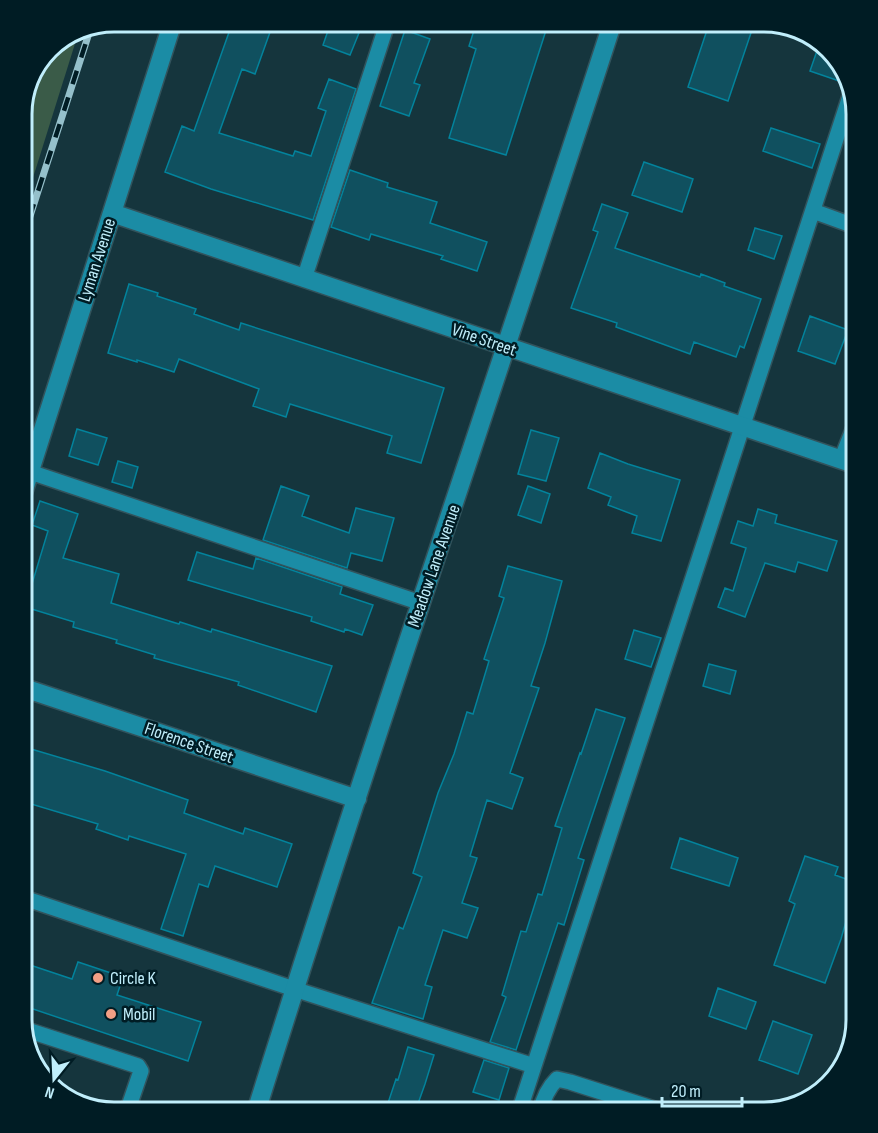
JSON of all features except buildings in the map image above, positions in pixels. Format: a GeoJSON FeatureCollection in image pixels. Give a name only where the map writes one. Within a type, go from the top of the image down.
{"type":"FeatureCollection","features":[{"type":"Feature","properties":{"kind":"street","name":"Lyman Avenue"},"geometry":{"type":"LineString","coordinates":[[32,467],[170,32]]}},
{"type":"Feature","properties":{"kind":"street","name":"Meadow Lane Avenue"},"geometry":{"type":"LineString","coordinates":[[259,1102],[609,32]]}},
{"type":"Feature","properties":{"kind":"street","name":"Vine Street"},"geometry":{"type":"LineString","coordinates":[[112,213],[846,462]]}},
{"type":"Feature","properties":{"kind":"street","name":"Florence Street"},"geometry":{"type":"LineString","coordinates":[[31,690],[357,799]]}},
{"type":"Feature","properties":{"kind":"lane"},"geometry":{"type":"LineString","coordinates":[[304,279],[384,32]]}},
{"type":"Feature","properties":{"kind":"lane"},"geometry":{"type":"LineString","coordinates":[[522,1102],[846,109]]}},
{"type":"Feature","properties":{"kind":"lane"},"geometry":{"type":"LineString","coordinates":[[813,211],[846,223]]}},
{"type":"Feature","properties":{"kind":"lane"},"geometry":{"type":"LineString","coordinates":[[32,473],[421,603]]}},
{"type":"Feature","properties":{"kind":"lane"},"geometry":{"type":"LineString","coordinates":[[31,900],[294,990],[534,1066]]}},
{"type":"Feature","properties":{"kind":"lane"},"geometry":{"type":"LineString","coordinates":[[32,1032],[138,1066],[141,1071],[130,1102]]}},
{"type":"Feature","properties":{"kind":"lane"},"geometry":{"type":"LineString","coordinates":[[543,1102],[557,1079],[631,1102]]}},
{"type":"Feature","properties":{"kind":"green space"},"geometry":{"type":"Polygon","coordinates":[[[76,40],[32,181],[34,92],[48,63],[76,40]]]}},
{"type":"Feature","properties":{"kind":"railway"},"geometry":{"type":"LineString","coordinates":[[32,210],[88,36]]}},
{"type":"Feature","properties":{"kind":"place","name":"Circle K"},"geometry":{"type":"Point","coordinates":[98,978]}},
{"type":"Feature","properties":{"kind":"place","name":"Mobil"},"geometry":{"type":"Point","coordinates":[111,1014]}}]}
